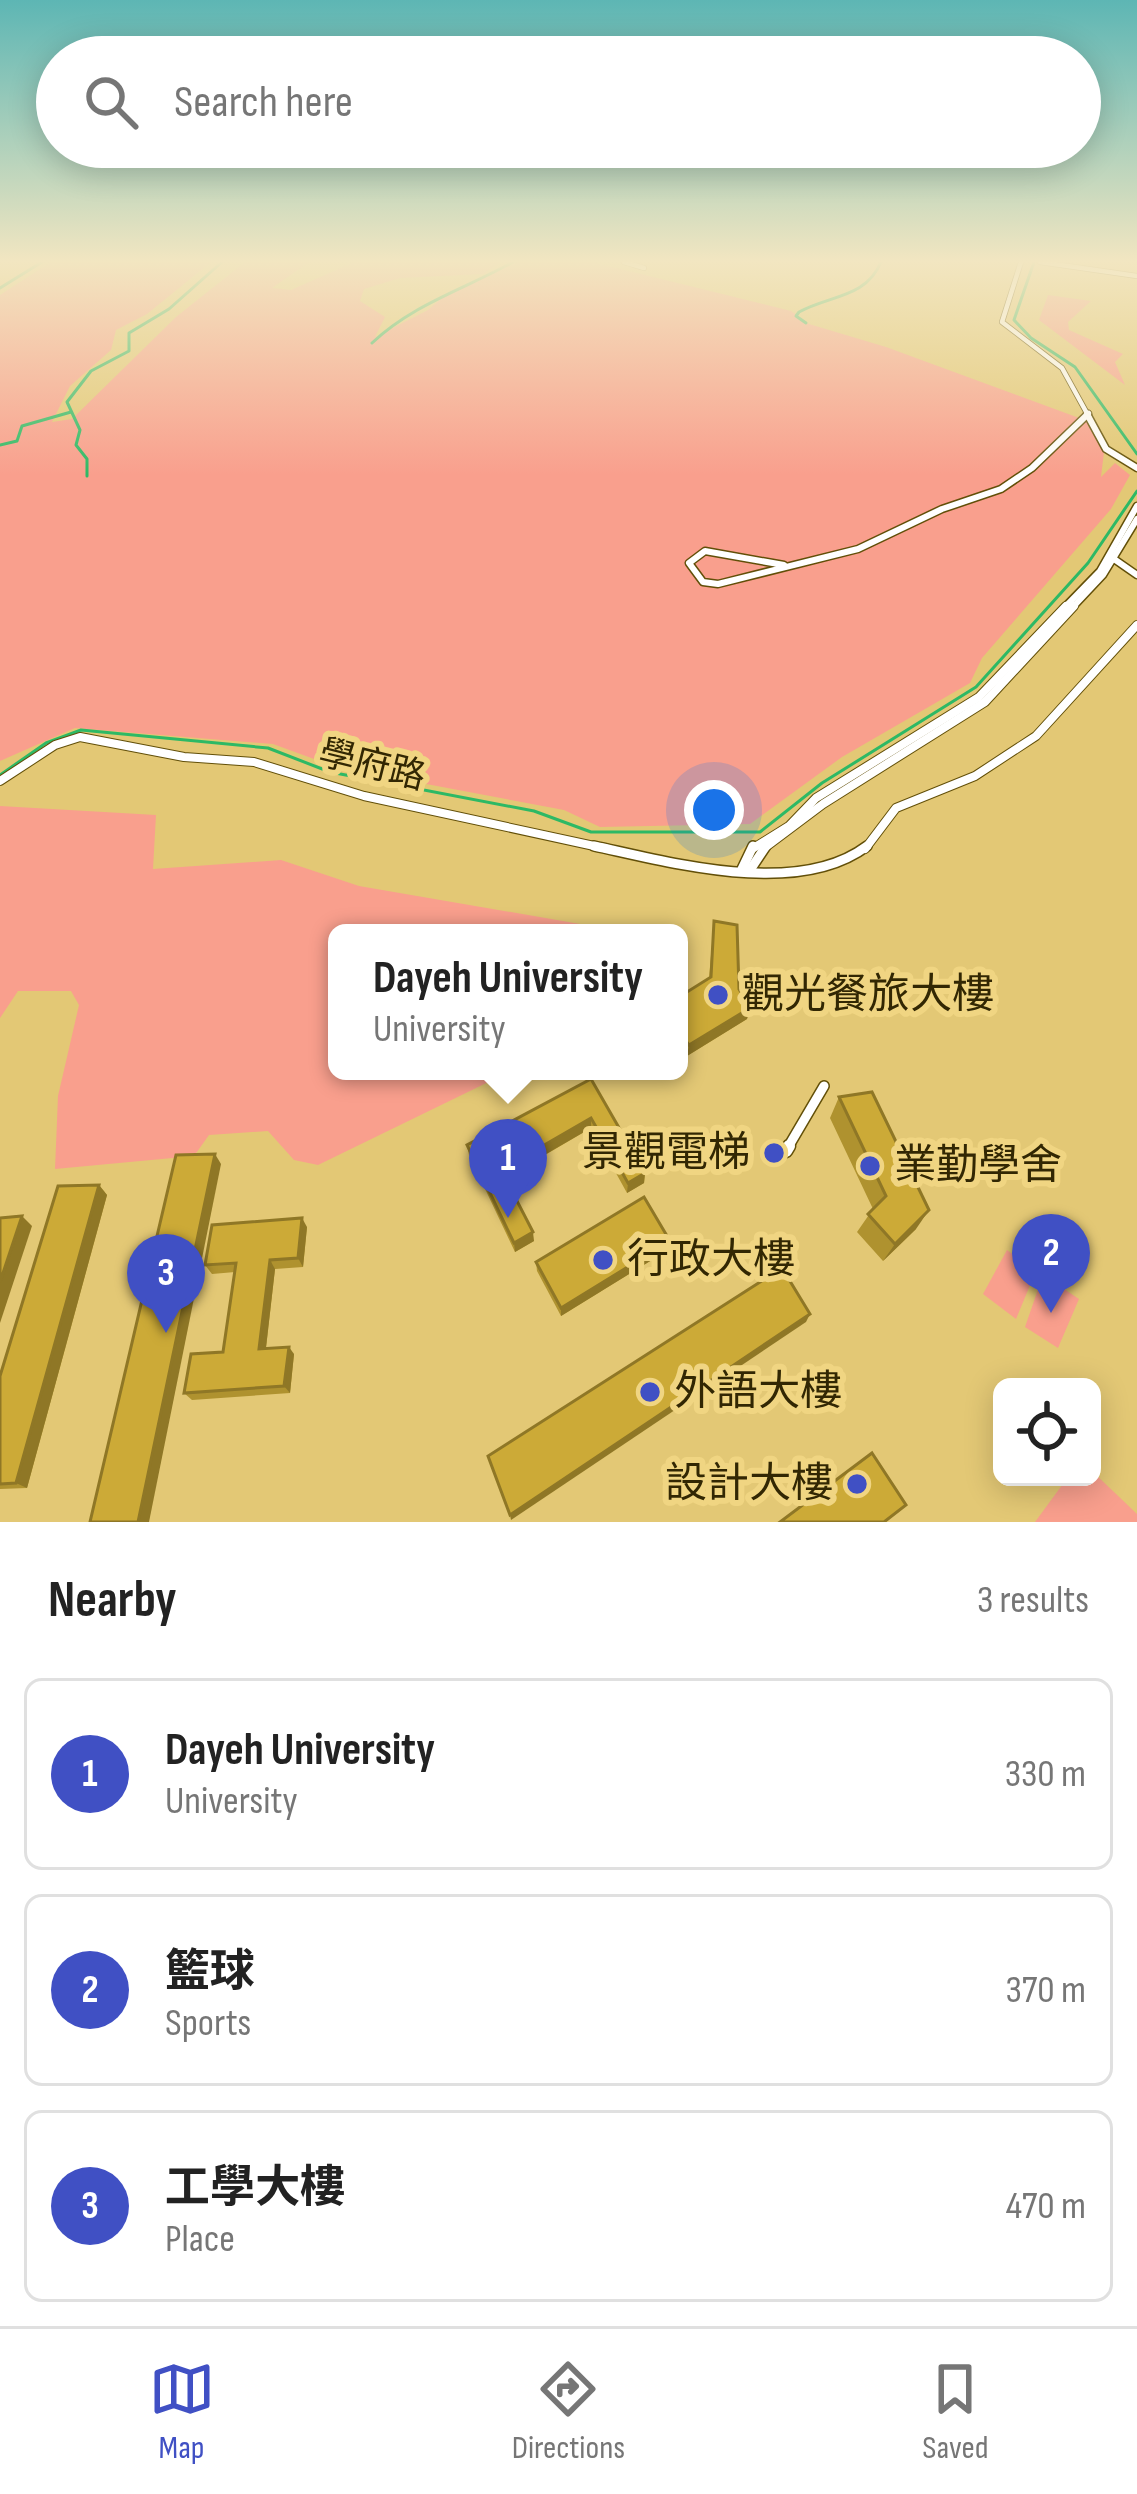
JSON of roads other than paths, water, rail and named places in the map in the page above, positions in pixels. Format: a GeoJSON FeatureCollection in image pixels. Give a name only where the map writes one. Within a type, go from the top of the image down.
{"type":"FeatureCollection","features":[{"type":"Feature","properties":{"kind":"street"},"geometry":{"type":"LineString","coordinates":[[1016,333],[1062,368],[1106,449],[1137,467]]}},
{"type":"Feature","properties":{"kind":"street"},"geometry":{"type":"LineString","coordinates":[[784,565],[704,551],[689,563],[710,584],[858,549],[942,509],[1001,489],[1032,468],[1089,413]]}},
{"type":"Feature","properties":{"kind":"street"},"geometry":{"type":"LineString","coordinates":[[1112,556],[1137,506]]}},
{"type":"Feature","properties":{"kind":"street"},"geometry":{"type":"LineString","coordinates":[[746,870],[761,846],[805,825],[823,804],[985,702],[1112,556],[1137,519]]}},
{"type":"Feature","properties":{"kind":"street"},"geometry":{"type":"LineString","coordinates":[[1112,556],[1137,575]]}},
{"type":"Feature","properties":{"kind":"street","name":"學府路"},"geometry":{"type":"LineString","coordinates":[[0,781],[69,737],[94,738],[167,754],[254,762],[364,796],[686,866],[824,871],[865,849],[896,808],[974,776],[1036,736],[1137,625]]}},
{"type":"Feature","properties":{"kind":"street"},"geometry":{"type":"LineString","coordinates":[[786,1151],[824,1087]]}},
{"type":"Feature","properties":{"kind":"waterway"},"geometry":{"type":"LineString","coordinates":[[87,476],[87,459],[76,445],[80,430],[67,402],[91,371],[129,351],[129,333]]}},
{"type":"Feature","properties":{"kind":"waterway"},"geometry":{"type":"LineString","coordinates":[[372,343],[383,333]]}},
{"type":"Feature","properties":{"kind":"waterway"},"geometry":{"type":"LineString","coordinates":[[1026,333],[1075,367],[1137,454]]}},
{"type":"Feature","properties":{"kind":"waterway"},"geometry":{"type":"LineString","coordinates":[[0,445],[17,441],[22,426],[71,412]]}},
{"type":"Feature","properties":{"kind":"waterway"},"geometry":{"type":"LineString","coordinates":[[0,775],[46,743],[81,730],[268,748],[330,772],[534,811],[591,832],[760,832],[822,783],[976,687],[1088,563],[1137,491]]}},
{"type":"Feature","properties":{"kind":"place","name":"觀光餐旅大樓"},"geometry":{"type":"Point","coordinates":[718,995]}},
{"type":"Feature","properties":{"kind":"place","name":"景觀電梯"},"geometry":{"type":"Point","coordinates":[774,1153]}},
{"type":"Feature","properties":{"kind":"place","name":"業勤學舍"},"geometry":{"type":"Point","coordinates":[870,1166]}},
{"type":"Feature","properties":{"kind":"place","name":"Dayeh University"},"geometry":{"type":"Point","coordinates":[508,1218]}},
{"type":"Feature","properties":{"kind":"place","name":"行政大樓"},"geometry":{"type":"Point","coordinates":[603,1260]}},
{"type":"Feature","properties":{"kind":"place","name":"籃球"},"geometry":{"type":"Point","coordinates":[1051,1313]}},
{"type":"Feature","properties":{"kind":"place","name":"工學大樓"},"geometry":{"type":"Point","coordinates":[166,1333]}},
{"type":"Feature","properties":{"kind":"place","name":"外語大樓"},"geometry":{"type":"Point","coordinates":[650,1392]}},
{"type":"Feature","properties":{"kind":"place","name":"設計大樓"},"geometry":{"type":"Point","coordinates":[857,1484]}}]}
